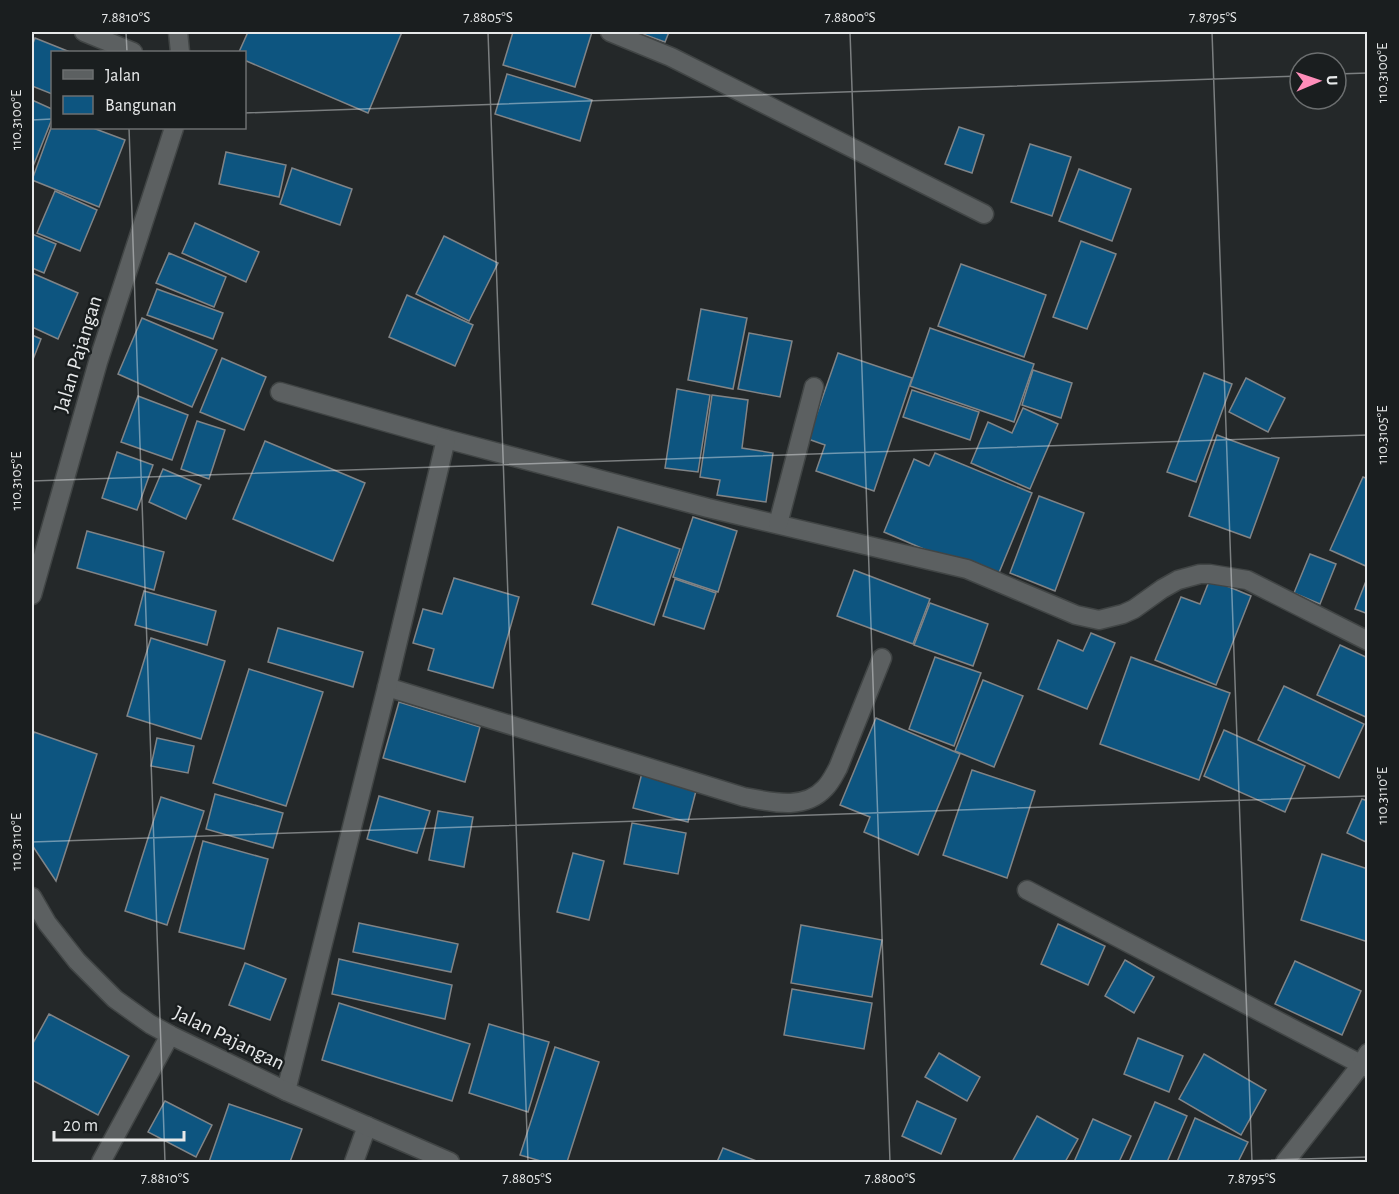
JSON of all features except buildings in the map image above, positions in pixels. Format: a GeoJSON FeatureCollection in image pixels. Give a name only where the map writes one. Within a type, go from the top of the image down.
{"type":"FeatureCollection","features":[{"type":"Feature","properties":{"kind":"street"},"geometry":{"type":"LineString","coordinates":[[84,32],[131,51]]}},
{"type":"Feature","properties":{"kind":"street"},"geometry":{"type":"LineString","coordinates":[[178,32],[180,51]]}},
{"type":"Feature","properties":{"kind":"street"},"geometry":{"type":"LineString","coordinates":[[610,32],[671,57],[984,214]]}},
{"type":"Feature","properties":{"kind":"street","name":"Jalan Pajangan"},"geometry":{"type":"LineString","coordinates":[[32,595],[98,362],[174,129]]}},
{"type":"Feature","properties":{"kind":"street"},"geometry":{"type":"LineString","coordinates":[[778,525],[814,387]]}},
{"type":"Feature","properties":{"kind":"street"},"geometry":{"type":"LineString","coordinates":[[280,392],[446,439],[708,508],[967,569],[1076,615],[1099,620],[1123,614],[1178,580],[1200,574],[1210,574],[1247,580],[1368,640]]}},
{"type":"Feature","properties":{"kind":"street"},"geometry":{"type":"LineString","coordinates":[[286,1091],[387,687],[446,439]]}},
{"type":"Feature","properties":{"kind":"street"},"geometry":{"type":"LineString","coordinates":[[387,687],[744,796],[770,802],[795,803],[817,795],[832,778],[882,658]]}},
{"type":"Feature","properties":{"kind":"street"},"geometry":{"type":"LineString","coordinates":[[1027,890],[1365,1062],[1285,1162]]}},
{"type":"Feature","properties":{"kind":"street","name":"Jalan Pajangan"},"geometry":{"type":"LineString","coordinates":[[32,897],[47,923],[77,961],[116,999],[150,1024],[286,1091],[450,1162]]}},
{"type":"Feature","properties":{"kind":"street"},"geometry":{"type":"LineString","coordinates":[[101,1162],[170,1035]]}},
{"type":"Feature","properties":{"kind":"street"},"geometry":{"type":"LineString","coordinates":[[354,1162],[367,1126]]}}]}
